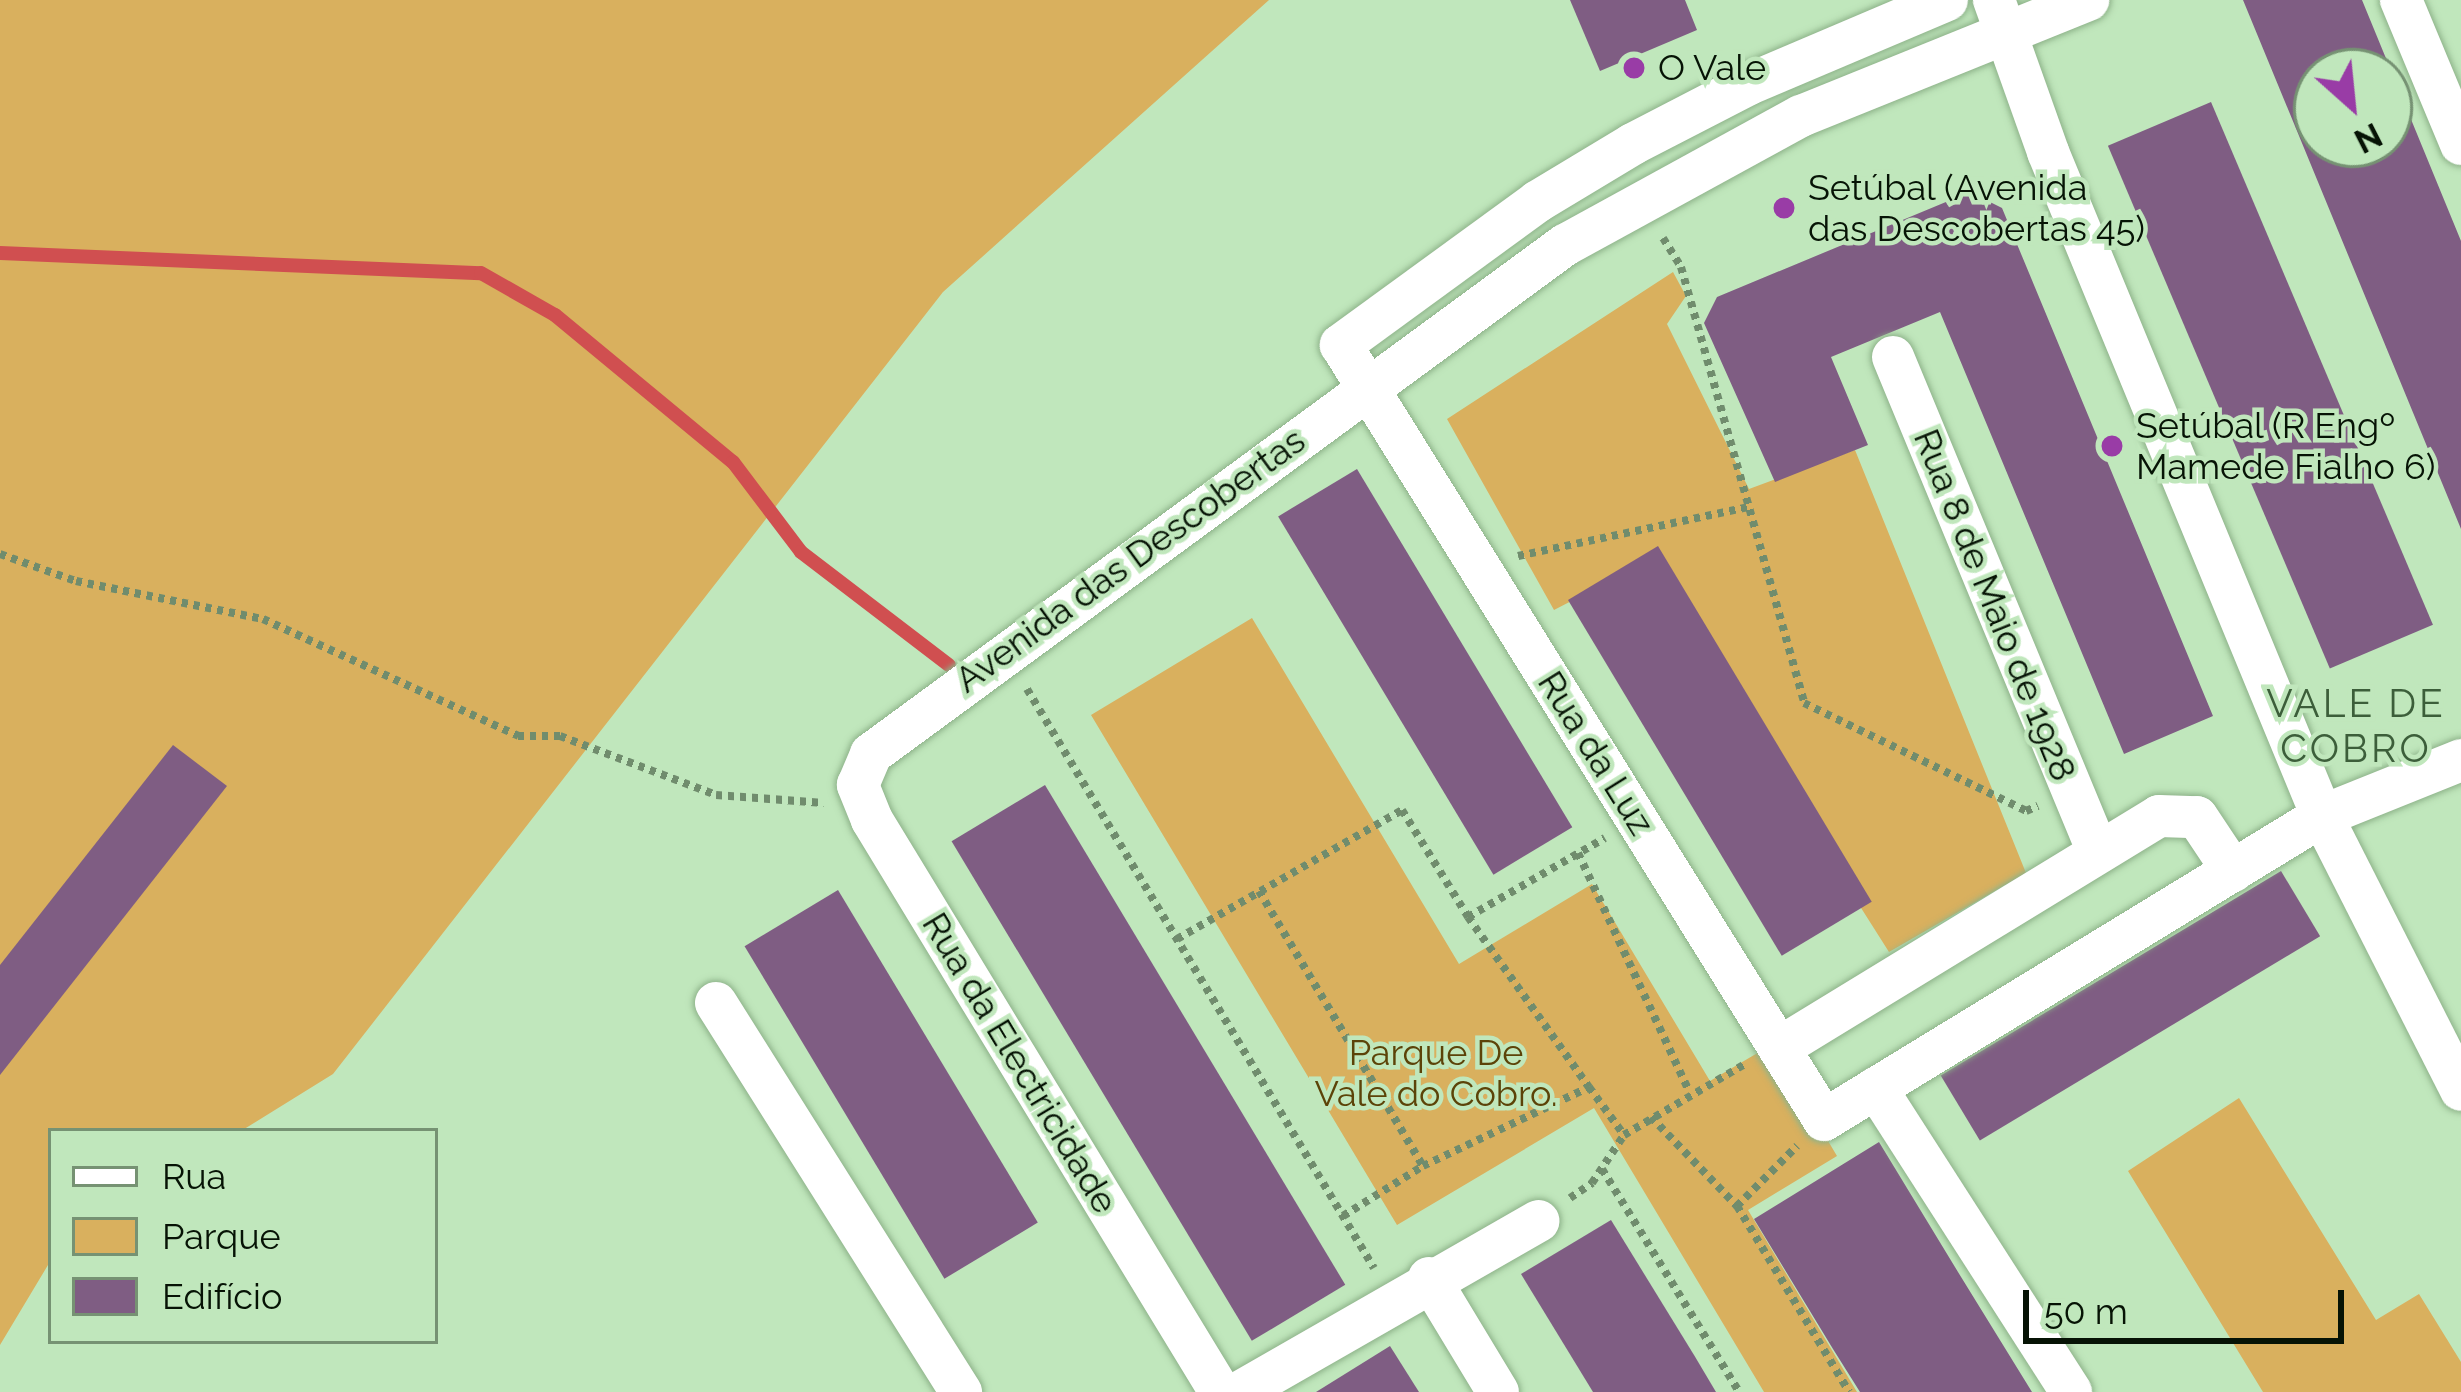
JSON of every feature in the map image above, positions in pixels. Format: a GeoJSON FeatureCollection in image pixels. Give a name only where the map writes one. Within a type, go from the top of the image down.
{"type":"FeatureCollection","features":[{"type":"Feature","properties":{"kind":"street"},"geometry":{"type":"LineString","coordinates":[[1368,386],[1341,345],[1537,202],[1749,84],[1947,0]]}},
{"type":"Feature","properties":{"kind":"street","name":"Avenida das Descobertas"},"geometry":{"type":"LineString","coordinates":[[862,800],[862,769],[891,734],[1565,245],[1676,181],[2000,16],[2088,0]]}},
{"type":"Feature","properties":{"kind":"street"},"geometry":{"type":"LineString","coordinates":[[2416,5],[2461,144]]}},
{"type":"Feature","properties":{"kind":"street"},"geometry":{"type":"LineString","coordinates":[[2000,16],[2322,816],[2461,1090]]}},
{"type":"Feature","properties":{"kind":"street","name":"Rua 8 de Maio de 1928"},"geometry":{"type":"LineString","coordinates":[[1893,357],[2098,852]]}},
{"type":"Feature","properties":{"kind":"street","name":"Rua da Luz"},"geometry":{"type":"LineString","coordinates":[[1368,386],[1824,1120]]}},
{"type":"Feature","properties":{"kind":"street"},"geometry":{"type":"LineString","coordinates":[[1824,1120],[2322,816],[2461,760]]}},
{"type":"Feature","properties":{"kind":"street","name":"Rua da Electricidade"},"geometry":{"type":"LineString","coordinates":[[862,800],[1220,1392]]}},
{"type":"Feature","properties":{"kind":"street"},"geometry":{"type":"LineString","coordinates":[[1779,1048],[2159,816],[2197,818],[2233,871]]}},
{"type":"Feature","properties":{"kind":"street"},"geometry":{"type":"LineString","coordinates":[[716,1003],[961,1392]]}},
{"type":"Feature","properties":{"kind":"street"},"geometry":{"type":"LineString","coordinates":[[1876,1088],[2071,1392]]}},
{"type":"Feature","properties":{"kind":"street"},"geometry":{"type":"LineString","coordinates":[[1240,1392],[1411,1289],[1538,1221]]}},
{"type":"Feature","properties":{"kind":"street"},"geometry":{"type":"LineString","coordinates":[[1411,1289],[1498,1392]]}},
{"type":"Feature","properties":{"kind":"path"},"geometry":{"type":"LineString","coordinates":[[1654,223],[1681,267],[1804,703],[2026,811],[2072,791]]}},
{"type":"Feature","properties":{"kind":"path"},"geometry":{"type":"LineString","coordinates":[[1485,574],[1534,548],[1748,507]]}},
{"type":"Feature","properties":{"kind":"path"},"geometry":{"type":"LineString","coordinates":[[0,554],[76,581],[263,619],[518,736],[560,736],[716,795],[784,806],[862,800]]}},
{"type":"Feature","properties":{"kind":"path"},"geometry":{"type":"LineString","coordinates":[[1004,651],[1343,1216],[1411,1289]]}},
{"type":"Feature","properties":{"kind":"path"},"geometry":{"type":"LineString","coordinates":[[1177,939],[1402,810],[1468,917],[1624,1136]]}},
{"type":"Feature","properties":{"kind":"path"},"geometry":{"type":"LineString","coordinates":[[1468,917],[1637,819]]}},
{"type":"Feature","properties":{"kind":"path"},"geometry":{"type":"LineString","coordinates":[[1578,853],[1689,1091]]}},
{"type":"Feature","properties":{"kind":"path"},"geometry":{"type":"LineString","coordinates":[[1259,891],[1423,1166]]}},
{"type":"Feature","properties":{"kind":"path"},"geometry":{"type":"LineString","coordinates":[[1538,1221],[1602,1169],[1624,1136],[1689,1091],[1779,1048]]}},
{"type":"Feature","properties":{"kind":"path"},"geometry":{"type":"LineString","coordinates":[[1343,1216],[1423,1166],[1589,1087]]}},
{"type":"Feature","properties":{"kind":"path"},"geometry":{"type":"LineString","coordinates":[[1651,1117],[1737,1206],[1849,1392]]}},
{"type":"Feature","properties":{"kind":"path"},"geometry":{"type":"LineString","coordinates":[[1737,1206],[1824,1120]]}},
{"type":"Feature","properties":{"kind":"path"},"geometry":{"type":"LineString","coordinates":[[1602,1169],[1738,1392]]}},
{"type":"Feature","properties":{"kind":"green space"},"geometry":{"type":"Polygon","coordinates":[[[0,0],[1269,0],[943,292],[333,1074],[246,1128],[48,1128],[48,1265],[0,1345],[0,0]]]}},
{"type":"Feature","properties":{"kind":"green space"},"geometry":{"type":"Polygon","coordinates":[[[1673,272],[1686,296],[1667,324],[1749,489],[1855,450],[2026,873],[1889,952],[1643,564],[1554,610],[1447,419],[1673,272]]]}},
{"type":"Feature","properties":{"kind":"green space","name":"Parque De Vale do Cobro."},"geometry":{"type":"Polygon","coordinates":[[[1252,618],[1459,964],[1592,884],[1710,1081],[1771,1045],[1837,1156],[1748,1210],[1857,1392],[1764,1392],[1594,1108],[1397,1225],[1091,715],[1252,618]]]}},
{"type":"Feature","properties":{"kind":"green space"},"geometry":{"type":"Polygon","coordinates":[[[2239,1098],[2376,1320],[2419,1294],[2461,1362],[2461,1392],[2263,1392],[2128,1171],[2239,1098]]]}},
{"type":"Feature","properties":{"kind":"building"},"geometry":{"type":"Polygon","coordinates":[[[1570,0],[1685,0],[1697,30],[1600,71],[1570,0]]]}},
{"type":"Feature","properties":{"kind":"building"},"geometry":{"type":"Polygon","coordinates":[[[2243,0],[2362,0],[2382,48],[2293,48],[2293,121],[2243,0]]]}},
{"type":"Feature","properties":{"kind":"building"},"geometry":{"type":"Polygon","coordinates":[[[2211,102],[2433,625],[2330,669],[2108,146],[2211,102]]]}},
{"type":"Feature","properties":{"kind":"building"},"geometry":{"type":"Polygon","coordinates":[[[2413,124],[2461,241],[2461,529],[2312,168],[2413,168],[2413,124]]]}},
{"type":"Feature","properties":{"kind":"building"},"geometry":{"type":"Polygon","coordinates":[[[1970,192],[2002,208],[2213,716],[2124,754],[1940,312],[1831,357],[1868,445],[1775,482],[1704,323],[1717,297],[1970,192]]]}},
{"type":"Feature","properties":{"kind":"building"},"geometry":{"type":"Polygon","coordinates":[[[1357,469],[1572,827],[1493,875],[1278,516],[1357,469]]]}},
{"type":"Feature","properties":{"kind":"building"},"geometry":{"type":"Polygon","coordinates":[[[1658,546],[1872,902],[1782,956],[1568,600],[1658,546]]]}},
{"type":"Feature","properties":{"kind":"building"},"geometry":{"type":"Polygon","coordinates":[[[173,745],[227,786],[0,1075],[0,965],[173,745]]]}},
{"type":"Feature","properties":{"kind":"building"},"geometry":{"type":"Polygon","coordinates":[[[1045,785],[1345,1285],[1252,1341],[952,841],[1045,785]]]}},
{"type":"Feature","properties":{"kind":"building"},"geometry":{"type":"Polygon","coordinates":[[[2281,871],[2320,936],[1980,1141],[1941,1075],[2281,871]]]}},
{"type":"Feature","properties":{"kind":"building"},"geometry":{"type":"Polygon","coordinates":[[[838,890],[1038,1223],[944,1279],[745,946],[838,890]]]}},
{"type":"Feature","properties":{"kind":"building"},"geometry":{"type":"Polygon","coordinates":[[[1879,1142],[2032,1392],[1860,1392],[1833,1349],[1754,1219],[1879,1142]]]}},
{"type":"Feature","properties":{"kind":"building"},"geometry":{"type":"Polygon","coordinates":[[[1611,1220],[1716,1392],[1593,1392],[1521,1274],[1611,1220]]]}},
{"type":"Feature","properties":{"kind":"building"},"geometry":{"type":"Polygon","coordinates":[[[1390,1346],[1419,1392],[1316,1392],[1390,1346]]]}},
{"type":"Feature","properties":{"kind":"waterway"},"geometry":{"type":"LineString","coordinates":[[0,253],[481,273],[555,315],[733,462],[801,552],[949,665]]}},
{"type":"Feature","properties":{"kind":"place","name":"O Vale"},"geometry":{"type":"Point","coordinates":[1634,68]}},
{"type":"Feature","properties":{"kind":"place","name":"Setúbal (Avenida das Descobertas 45)"},"geometry":{"type":"Point","coordinates":[1784,208]}},
{"type":"Feature","properties":{"kind":"place","name":"Setúbal (R Engº Mamede Fialho 6)"},"geometry":{"type":"Point","coordinates":[2112,446]}},
{"type":"Feature","properties":{"kind":"district","name":"VALE DE COBRO"},"geometry":{"type":"Point","coordinates":[2356,726]}}]}
